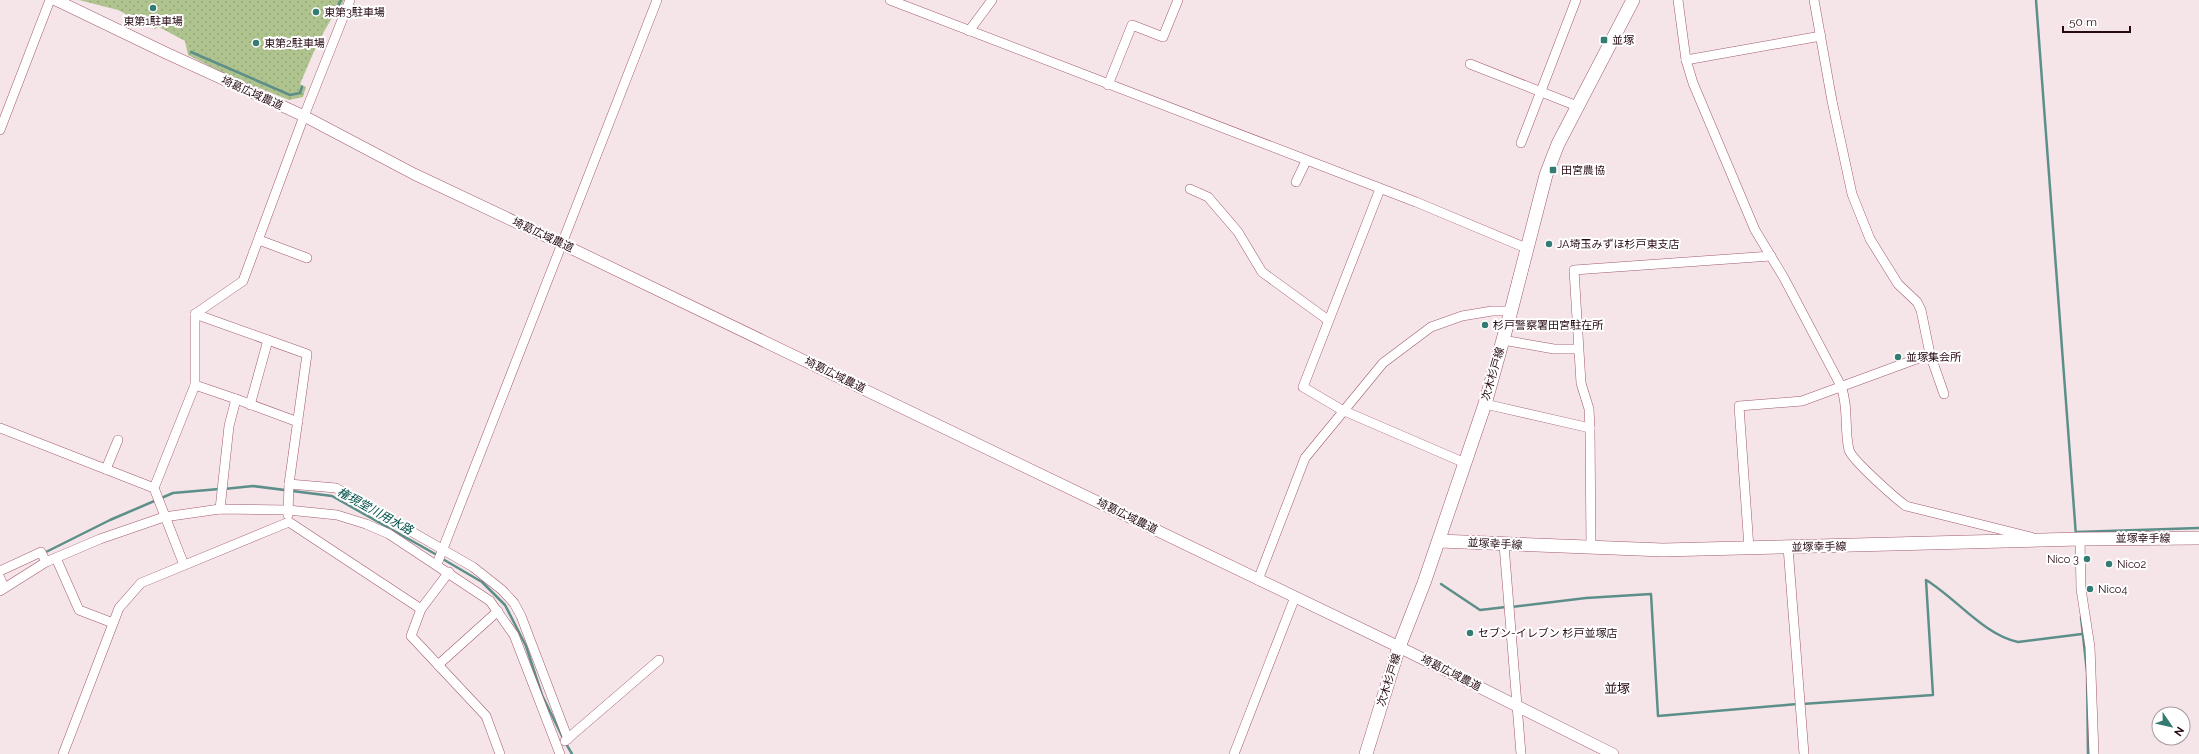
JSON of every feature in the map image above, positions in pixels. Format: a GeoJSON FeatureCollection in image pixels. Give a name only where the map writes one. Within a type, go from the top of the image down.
{"type":"FeatureCollection","features":[{"type":"Feature","properties":{"kind":"main road","name":"次木杉戸線"},"geometry":{"type":"LineString","coordinates":[[1366,754],[1399,647],[1439,541],[1485,404],[1546,175],[1558,144],[1633,0]]}},
{"type":"Feature","properties":{"kind":"main road","name":"並塚幸手線"},"geometry":{"type":"LineString","coordinates":[[1439,541],[1504,545],[1663,550],[2080,539],[2199,538]]}},
{"type":"Feature","properties":{"kind":"street"},"geometry":{"type":"LineString","coordinates":[[0,130],[50,0]]}},
{"type":"Feature","properties":{"kind":"street","name":"埼葛広域農道"},"geometry":{"type":"LineString","coordinates":[[56,0],[166,53],[304,116],[414,174],[1399,647],[1613,754]]}},
{"type":"Feature","properties":{"kind":"street"},"geometry":{"type":"LineString","coordinates":[[195,314],[243,281],[304,116],[350,0]]}},
{"type":"Feature","properties":{"kind":"street"},"geometry":{"type":"LineString","coordinates":[[437,564],[657,0]]}},
{"type":"Feature","properties":{"kind":"street"},"geometry":{"type":"LineString","coordinates":[[890,0],[1380,189],[1526,248]]}},
{"type":"Feature","properties":{"kind":"street"},"geometry":{"type":"LineString","coordinates":[[969,31],[992,0]]}},
{"type":"Feature","properties":{"kind":"street"},"geometry":{"type":"LineString","coordinates":[[1108,85],[1132,25],[1163,37],[1178,0]]}},
{"type":"Feature","properties":{"kind":"street"},"geometry":{"type":"LineString","coordinates":[[1521,143],[1576,0]]}},
{"type":"Feature","properties":{"kind":"street"},"geometry":{"type":"LineString","coordinates":[[1678,0],[1686,60],[1693,83],[1755,230],[1771,256],[1841,386],[1846,399],[1849,451],[1890,494],[1906,506],[2041,540]]}},
{"type":"Feature","properties":{"kind":"street"},"geometry":{"type":"LineString","coordinates":[[1814,0],[1832,101],[1852,194],[1870,239],[1898,284],[1917,302],[1921,310],[1930,354],[1944,394]]}},
{"type":"Feature","properties":{"kind":"street"},"geometry":{"type":"LineString","coordinates":[[1686,60],[1821,36]]}},
{"type":"Feature","properties":{"kind":"street"},"geometry":{"type":"LineString","coordinates":[[1470,64],[1577,106]]}},
{"type":"Feature","properties":{"kind":"street"},"geometry":{"type":"LineString","coordinates":[[1296,182],[1306,161]]}},
{"type":"Feature","properties":{"kind":"street"},"geometry":{"type":"LineString","coordinates":[[1190,189],[1208,197],[1238,232],[1262,272],[1328,320]]}},
{"type":"Feature","properties":{"kind":"street"},"geometry":{"type":"LineString","coordinates":[[1380,189],[1303,387],[1342,410],[1465,463]]}},
{"type":"Feature","properties":{"kind":"street"},"geometry":{"type":"LineString","coordinates":[[259,240],[307,258]]}},
{"type":"Feature","properties":{"kind":"street"},"geometry":{"type":"LineString","coordinates":[[1591,548],[1589,409],[1582,383],[1578,349],[1574,270],[1771,256]]}},
{"type":"Feature","properties":{"kind":"street"},"geometry":{"type":"LineString","coordinates":[[1258,580],[1305,458],[1342,410],[1383,363],[1431,327],[1462,316],[1492,311],[1511,311]]}},
{"type":"Feature","properties":{"kind":"street"},"geometry":{"type":"LineString","coordinates":[[195,314],[307,354],[289,484],[289,522]]}},
{"type":"Feature","properties":{"kind":"street"},"geometry":{"type":"LineString","coordinates":[[184,566],[154,488],[195,385],[195,314]]}},
{"type":"Feature","properties":{"kind":"street"},"geometry":{"type":"LineString","coordinates":[[250,405],[268,340]]}},
{"type":"Feature","properties":{"kind":"street"},"geometry":{"type":"LineString","coordinates":[[1503,340],[1554,349],[1578,349]]}},
{"type":"Feature","properties":{"kind":"street"},"geometry":{"type":"LineString","coordinates":[[1749,548],[1739,406],[1802,400],[1930,354]]}},
{"type":"Feature","properties":{"kind":"street"},"geometry":{"type":"LineString","coordinates":[[195,385],[298,422]]}},
{"type":"Feature","properties":{"kind":"street"},"geometry":{"type":"LineString","coordinates":[[220,509],[229,426],[236,399]]}},
{"type":"Feature","properties":{"kind":"street"},"geometry":{"type":"LineString","coordinates":[[1485,404],[1590,428]]}},
{"type":"Feature","properties":{"kind":"street"},"geometry":{"type":"LineString","coordinates":[[0,428],[154,488]]}},
{"type":"Feature","properties":{"kind":"street"},"geometry":{"type":"LineString","coordinates":[[106,469],[118,440]]}},
{"type":"Feature","properties":{"kind":"street"},"geometry":{"type":"LineString","coordinates":[[289,484],[336,488],[473,567],[502,590],[514,603],[521,616],[568,739]]}},
{"type":"Feature","properties":{"kind":"street"},"geometry":{"type":"LineString","coordinates":[[0,578],[2,589],[46,562],[100,539],[164,517],[220,509],[288,510],[337,515],[366,524],[389,534],[490,600],[514,635],[559,750],[568,739],[659,660]]}},
{"type":"Feature","properties":{"kind":"street"},"geometry":{"type":"LineString","coordinates":[[62,754],[119,608],[141,583],[289,522]]}},
{"type":"Feature","properties":{"kind":"street"},"geometry":{"type":"LineString","coordinates":[[289,522],[421,609]]}},
{"type":"Feature","properties":{"kind":"street"},"geometry":{"type":"LineString","coordinates":[[2080,539],[2081,589],[2090,647],[2094,754]]}},
{"type":"Feature","properties":{"kind":"street"},"geometry":{"type":"LineString","coordinates":[[1504,545],[1520,754]]}},
{"type":"Feature","properties":{"kind":"street"},"geometry":{"type":"LineString","coordinates":[[1788,547],[1804,754]]}},
{"type":"Feature","properties":{"kind":"street"},"geometry":{"type":"LineString","coordinates":[[0,571],[41,552],[46,562]]}},
{"type":"Feature","properties":{"kind":"street"},"geometry":{"type":"LineString","coordinates":[[56,558],[79,610],[113,623]]}},
{"type":"Feature","properties":{"kind":"street"},"geometry":{"type":"LineString","coordinates":[[449,572],[421,609],[412,636],[486,716],[500,754]]}},
{"type":"Feature","properties":{"kind":"street"},"geometry":{"type":"LineString","coordinates":[[490,600],[502,590]]}},
{"type":"Feature","properties":{"kind":"street"},"geometry":{"type":"LineString","coordinates":[[1234,754],[1295,597]]}},
{"type":"Feature","properties":{"kind":"street"},"geometry":{"type":"LineString","coordinates":[[438,665],[498,611]]}},
{"type":"Feature","properties":{"kind":"green space"},"geometry":{"type":"Polygon","coordinates":[[[79,0],[344,0],[340,10],[337,9],[318,42],[300,84],[306,87],[303,97],[289,100],[229,76],[188,55],[185,41],[159,27],[155,29],[118,10],[79,0]]]}},
{"type":"Feature","properties":{"kind":"waterway"},"geometry":{"type":"LineString","coordinates":[[338,6],[341,0]]}},
{"type":"Feature","properties":{"kind":"waterway"},"geometry":{"type":"LineString","coordinates":[[2036,0],[2076,536]]}},
{"type":"Feature","properties":{"kind":"waterway"},"geometry":{"type":"LineString","coordinates":[[191,52],[290,95],[300,93],[302,87]]}},
{"type":"Feature","properties":{"kind":"waterway","name":"権現堂川用水路"},"geometry":{"type":"LineString","coordinates":[[224,489],[253,486],[332,496],[437,555]]}},
{"type":"Feature","properties":{"kind":"waterway","name":"権現堂川用水路"},"geometry":{"type":"LineString","coordinates":[[44,553],[110,520],[173,493],[219,489]]}},
{"type":"Feature","properties":{"kind":"waterway"},"geometry":{"type":"LineString","coordinates":[[2076,532],[2199,528]]}},
{"type":"Feature","properties":{"kind":"waterway","name":"権現堂川用水路"},"geometry":{"type":"LineString","coordinates":[[441,558],[482,582],[505,605],[526,646],[542,695],[563,738]]}},
{"type":"Feature","properties":{"kind":"waterway"},"geometry":{"type":"LineString","coordinates":[[1802,704],[1933,695],[1926,580],[1982,624],[2006,638],[2018,642],[2082,634]]}},
{"type":"Feature","properties":{"kind":"waterway"},"geometry":{"type":"LineString","coordinates":[[1441,584],[1480,610],[1506,607]]}},
{"type":"Feature","properties":{"kind":"waterway"},"geometry":{"type":"LineString","coordinates":[[1511,607],[1586,598],[1651,594],[1658,716],[1797,704]]}},
{"type":"Feature","properties":{"kind":"waterway"},"geometry":{"type":"LineString","coordinates":[[2081,617],[2087,672],[2088,754]]}},
{"type":"Feature","properties":{"kind":"waterway","name":"権現堂川用水路"},"geometry":{"type":"LineString","coordinates":[[565,742],[572,754]]}},
{"type":"Feature","properties":{"kind":"place","name":"東第1駐車場"},"geometry":{"type":"Point","coordinates":[153,8]}},
{"type":"Feature","properties":{"kind":"place","name":"東第3駐車場"},"geometry":{"type":"Point","coordinates":[316,12]}},
{"type":"Feature","properties":{"kind":"place","name":"並塚"},"geometry":{"type":"Point","coordinates":[1604,40]}},
{"type":"Feature","properties":{"kind":"place","name":"東第2駐車場"},"geometry":{"type":"Point","coordinates":[256,43]}},
{"type":"Feature","properties":{"kind":"place","name":"田宮農協"},"geometry":{"type":"Point","coordinates":[1553,170]}},
{"type":"Feature","properties":{"kind":"place","name":"JA埼玉みずほ杉戸東支店"},"geometry":{"type":"Point","coordinates":[1549,244]}},
{"type":"Feature","properties":{"kind":"place","name":"杉戸警察署田宮駐在所"},"geometry":{"type":"Point","coordinates":[1485,325]}},
{"type":"Feature","properties":{"kind":"place","name":"並塚集会所"},"geometry":{"type":"Point","coordinates":[1898,357]}},
{"type":"Feature","properties":{"kind":"place","name":"Nico 3"},"geometry":{"type":"Point","coordinates":[2087,559]}},
{"type":"Feature","properties":{"kind":"place","name":"Nico2"},"geometry":{"type":"Point","coordinates":[2109,564]}},
{"type":"Feature","properties":{"kind":"place","name":"Nico4"},"geometry":{"type":"Point","coordinates":[2090,589]}},
{"type":"Feature","properties":{"kind":"place","name":"セブン-イレブン 杉戸並塚店"},"geometry":{"type":"Point","coordinates":[1470,633]}},
{"type":"Feature","properties":{"kind":"district","name":"並塚"},"geometry":{"type":"Point","coordinates":[1617,688]}}]}
